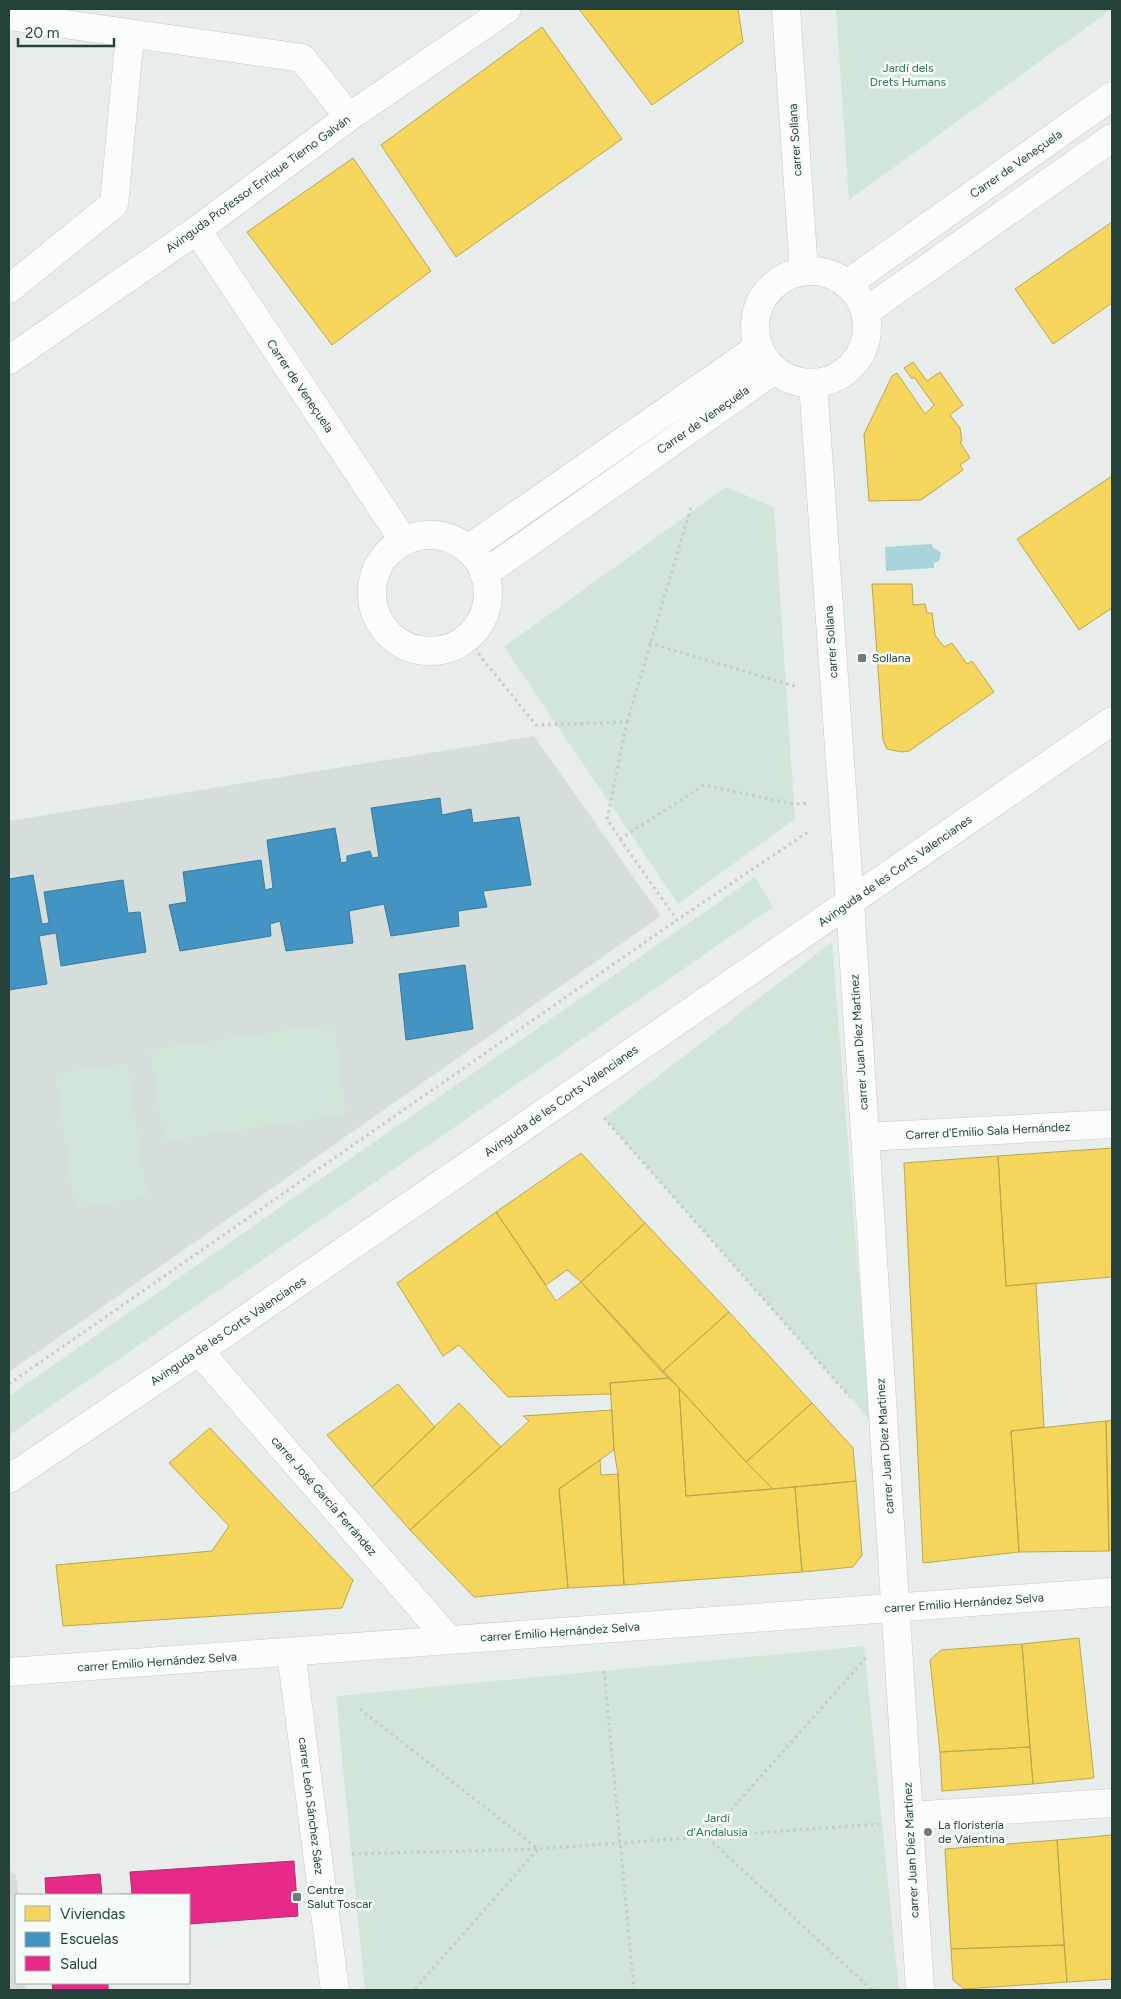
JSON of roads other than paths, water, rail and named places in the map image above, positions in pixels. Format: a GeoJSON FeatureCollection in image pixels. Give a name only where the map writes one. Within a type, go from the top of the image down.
{"type":"FeatureCollection","features":[{"type":"Feature","properties":{"kind":"street","name":"Avinguda Professor Enrique Tierno Galván"},"geometry":{"type":"LineString","coordinates":[[9,360],[196,230],[349,117],[507,9]]}},
{"type":"Feature","properties":{"kind":"street","name":"carrer Sollana"},"geometry":{"type":"LineString","coordinates":[[786,9],[804,271]]}},
{"type":"Feature","properties":{"kind":"street"},"geometry":{"type":"LineString","coordinates":[[9,16],[302,58],[349,117]]}},
{"type":"Feature","properties":{"kind":"street"},"geometry":{"type":"LineString","coordinates":[[9,289],[114,204],[130,34]]}},
{"type":"Feature","properties":{"kind":"street","name":"Carrer de Veneçuela"},"geometry":{"type":"LineString","coordinates":[[847,284],[1112,96]]}},
{"type":"Feature","properties":{"kind":"street"},"geometry":{"type":"LineString","coordinates":[[865,312],[1112,138]]}},
{"type":"Feature","properties":{"kind":"street","name":"Carrer de Veneçuela"},"geometry":{"type":"LineString","coordinates":[[196,230],[404,541]]}},
{"type":"Feature","properties":{"kind":"street"},"geometry":{"type":"LineString","coordinates":[[804,271],[827,273],[847,284],[857,296],[865,312],[866,339],[854,363],[842,374],[828,380],[813,383],[799,382],[774,370],[764,358],[755,337],[754,321],[766,292],[784,278],[804,271]]}},
{"type":"Feature","properties":{"kind":"street"},"geometry":{"type":"LineString","coordinates":[[468,550],[758,347]]}},
{"type":"Feature","properties":{"kind":"street","name":"Carrer de Veneçuela"},"geometry":{"type":"LineString","coordinates":[[484,574],[774,370]]}},
{"type":"Feature","properties":{"kind":"street","name":"carrer Sollana"},"geometry":{"type":"LineString","coordinates":[[813,383],[850,902]]}},
{"type":"Feature","properties":{"kind":"street"},"geometry":{"type":"LineString","coordinates":[[431,536],[444,537],[468,550],[480,565],[484,574],[487,587],[487,601],[484,615],[468,637],[453,647],[436,651],[418,650],[401,644],[387,633],[377,618],[372,601],[373,583],[379,566],[390,551],[404,541],[417,537],[431,536]]}},
{"type":"Feature","properties":{"kind":"street","name":"Avinguda de les Corts Valencianes"},"geometry":{"type":"LineString","coordinates":[[9,1479],[199,1351],[1112,721]]}},
{"type":"Feature","properties":{"kind":"street","name":"carrer Juan Díez Martínez"},"geometry":{"type":"LineString","coordinates":[[850,902],[920,1990]]}},
{"type":"Feature","properties":{"kind":"street","name":"Carrer d'Emilio Sala Hernández"},"geometry":{"type":"LineString","coordinates":[[865,1137],[1112,1124]]}},
{"type":"Feature","properties":{"kind":"street","name":"carrer José García Ferrández"},"geometry":{"type":"LineString","coordinates":[[199,1351],[449,1640]]}},
{"type":"Feature","properties":{"kind":"street","name":"carrer Emilio Hernández Selva"},"geometry":{"type":"LineString","coordinates":[[9,1672],[1112,1592]]}},
{"type":"Feature","properties":{"kind":"street","name":"carrer León Sánchez Sáez"},"geometry":{"type":"LineString","coordinates":[[291,1652],[335,1990]]}},
{"type":"Feature","properties":{"kind":"street"},"geometry":{"type":"LineString","coordinates":[[910,1816],[1112,1803]]}},
{"type":"Feature","properties":{"kind":"water"},"geometry":{"type":"Polygon","coordinates":[[[932,544],[933,548],[941,553],[939,561],[934,563],[934,568],[886,571],[885,547],[932,544]]]}},
{"type":"Feature","properties":{"kind":"place","name":"Sollana"},"geometry":{"type":"Point","coordinates":[862,658]}},
{"type":"Feature","properties":{"kind":"place","name":"La floristería de Valentina"},"geometry":{"type":"Point","coordinates":[928,1832]}},
{"type":"Feature","properties":{"kind":"place","name":"Centre Salut Toscar"},"geometry":{"type":"Point","coordinates":[297,1897]}},
{"type":"Feature","properties":{"kind":"park label","name":"Jardí dels Drets Humans"},"geometry":{"type":"Point","coordinates":[908,75]}},
{"type":"Feature","properties":{"kind":"park label","name":"Jardí d'Andalusia"},"geometry":{"type":"Point","coordinates":[717,1825]}}]}
